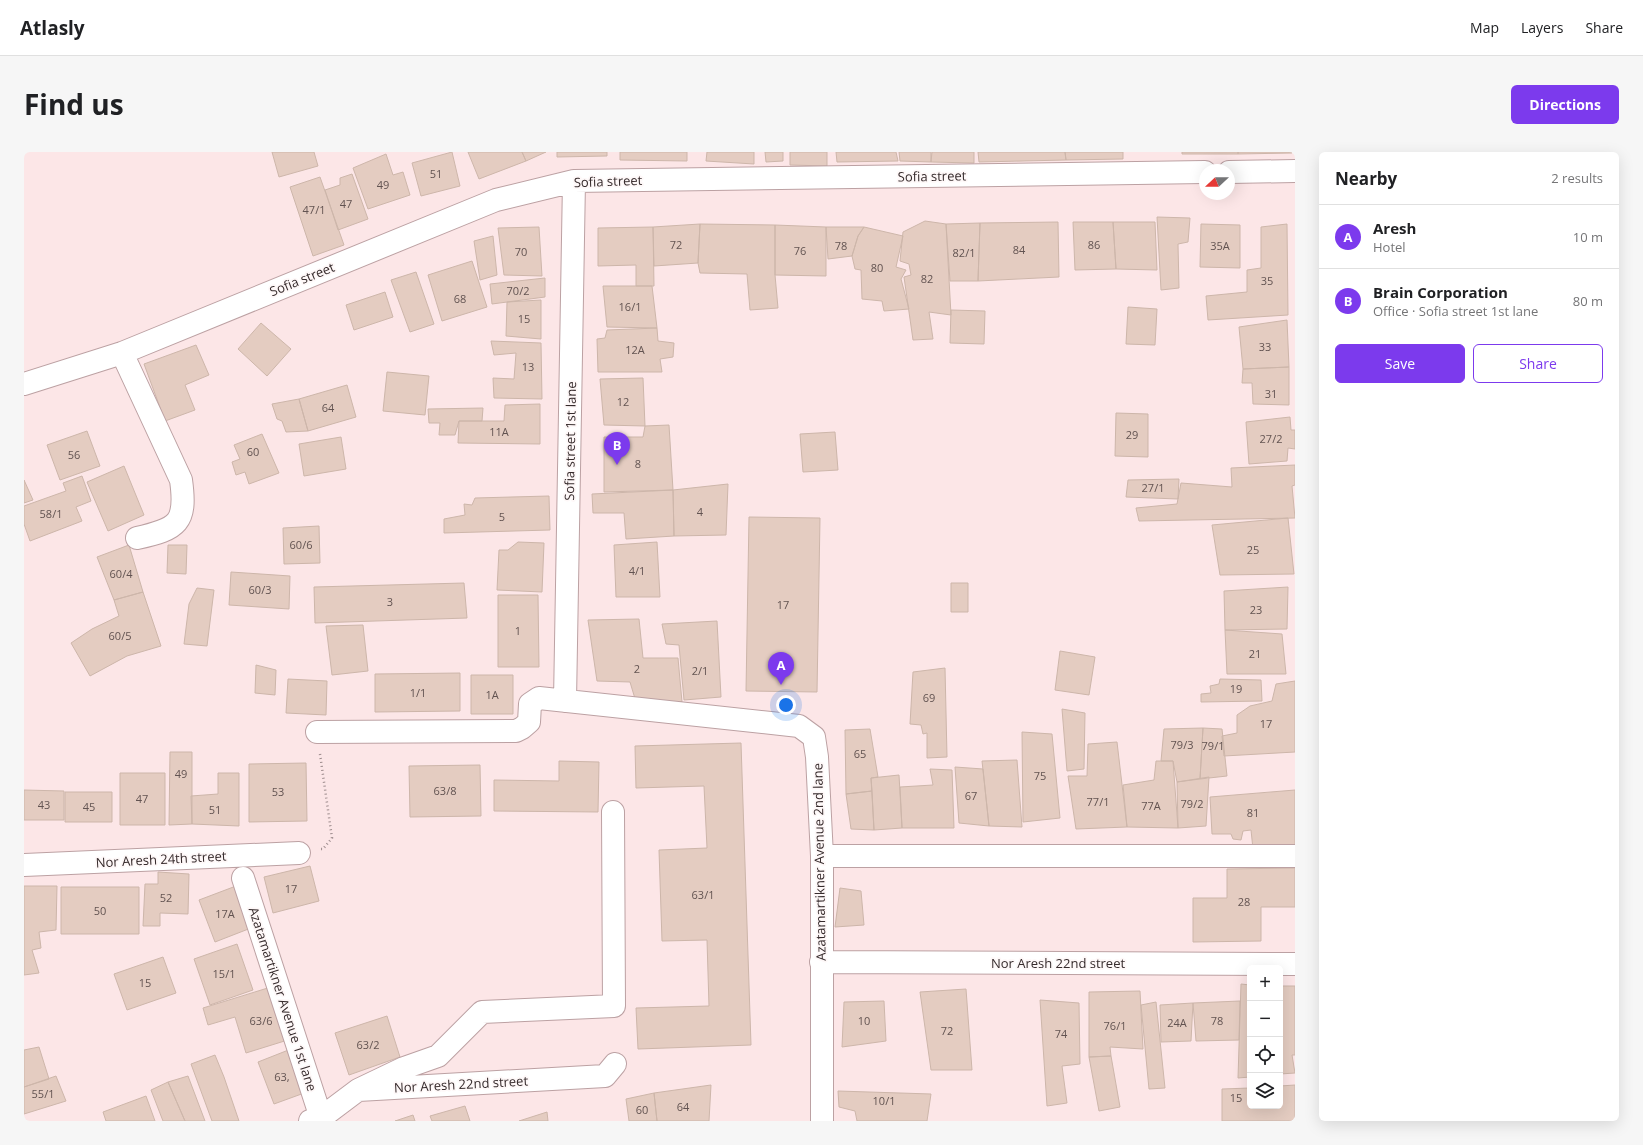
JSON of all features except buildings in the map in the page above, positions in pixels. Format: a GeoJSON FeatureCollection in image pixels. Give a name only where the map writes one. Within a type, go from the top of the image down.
{"type":"FeatureCollection","features":[{"type":"Feature","properties":{"kind":"street"},"geometry":{"type":"LineString","coordinates":[[1235,172],[1295,171]]}},
{"type":"Feature","properties":{"kind":"street","name":"Sofia street"},"geometry":{"type":"LineString","coordinates":[[24,384],[122,353],[496,200],[574,181],[1199,172]]}},
{"type":"Feature","properties":{"kind":"street","name":"Sofia street 1st lane"},"geometry":{"type":"LineString","coordinates":[[565,701],[574,181]]}},
{"type":"Feature","properties":{"kind":"street"},"geometry":{"type":"LineString","coordinates":[[122,353],[182,480],[184,497],[182,512],[177,522],[172,527],[158,534],[138,538]]}},
{"type":"Feature","properties":{"kind":"street","name":"Azatamartikner Avenue 2nd lane"},"geometry":{"type":"LineString","coordinates":[[317,732],[516,731],[529,722],[530,704],[539,698],[800,726],[814,737],[817,757],[822,856],[822,1121]]}},
{"type":"Feature","properties":{"kind":"street"},"geometry":{"type":"LineString","coordinates":[[318,1120],[358,1090],[404,1068],[438,1056],[482,1012],[614,1006],[612,812]]}},
{"type":"Feature","properties":{"kind":"street","name":"Nor Aresh 24th street"},"geometry":{"type":"LineString","coordinates":[[24,865],[299,853]]}},
{"type":"Feature","properties":{"kind":"street"},"geometry":{"type":"LineString","coordinates":[[822,856],[1295,856]]}},
{"type":"Feature","properties":{"kind":"street","name":"Azatamartikner Avenue 1st lane"},"geometry":{"type":"LineString","coordinates":[[243,878],[318,1120]]}},
{"type":"Feature","properties":{"kind":"street","name":"Nor Aresh 22nd street"},"geometry":{"type":"LineString","coordinates":[[821,962],[1295,964]]}},
{"type":"Feature","properties":{"kind":"street","name":"Nor Aresh 22nd street"},"geometry":{"type":"LineString","coordinates":[[358,1090],[605,1076],[616,1064]]}},
{"type":"Feature","properties":{"kind":"path"},"geometry":{"type":"LineString","coordinates":[[299,853],[324,849],[332,838],[317,732]]}},
{"type":"Feature","properties":{"kind":"place","name":"Brain Corporation"},"geometry":{"type":"Point","coordinates":[617,465]}},
{"type":"Feature","properties":{"kind":"place","name":"Aresh"},"geometry":{"type":"Point","coordinates":[781,685]}}]}
